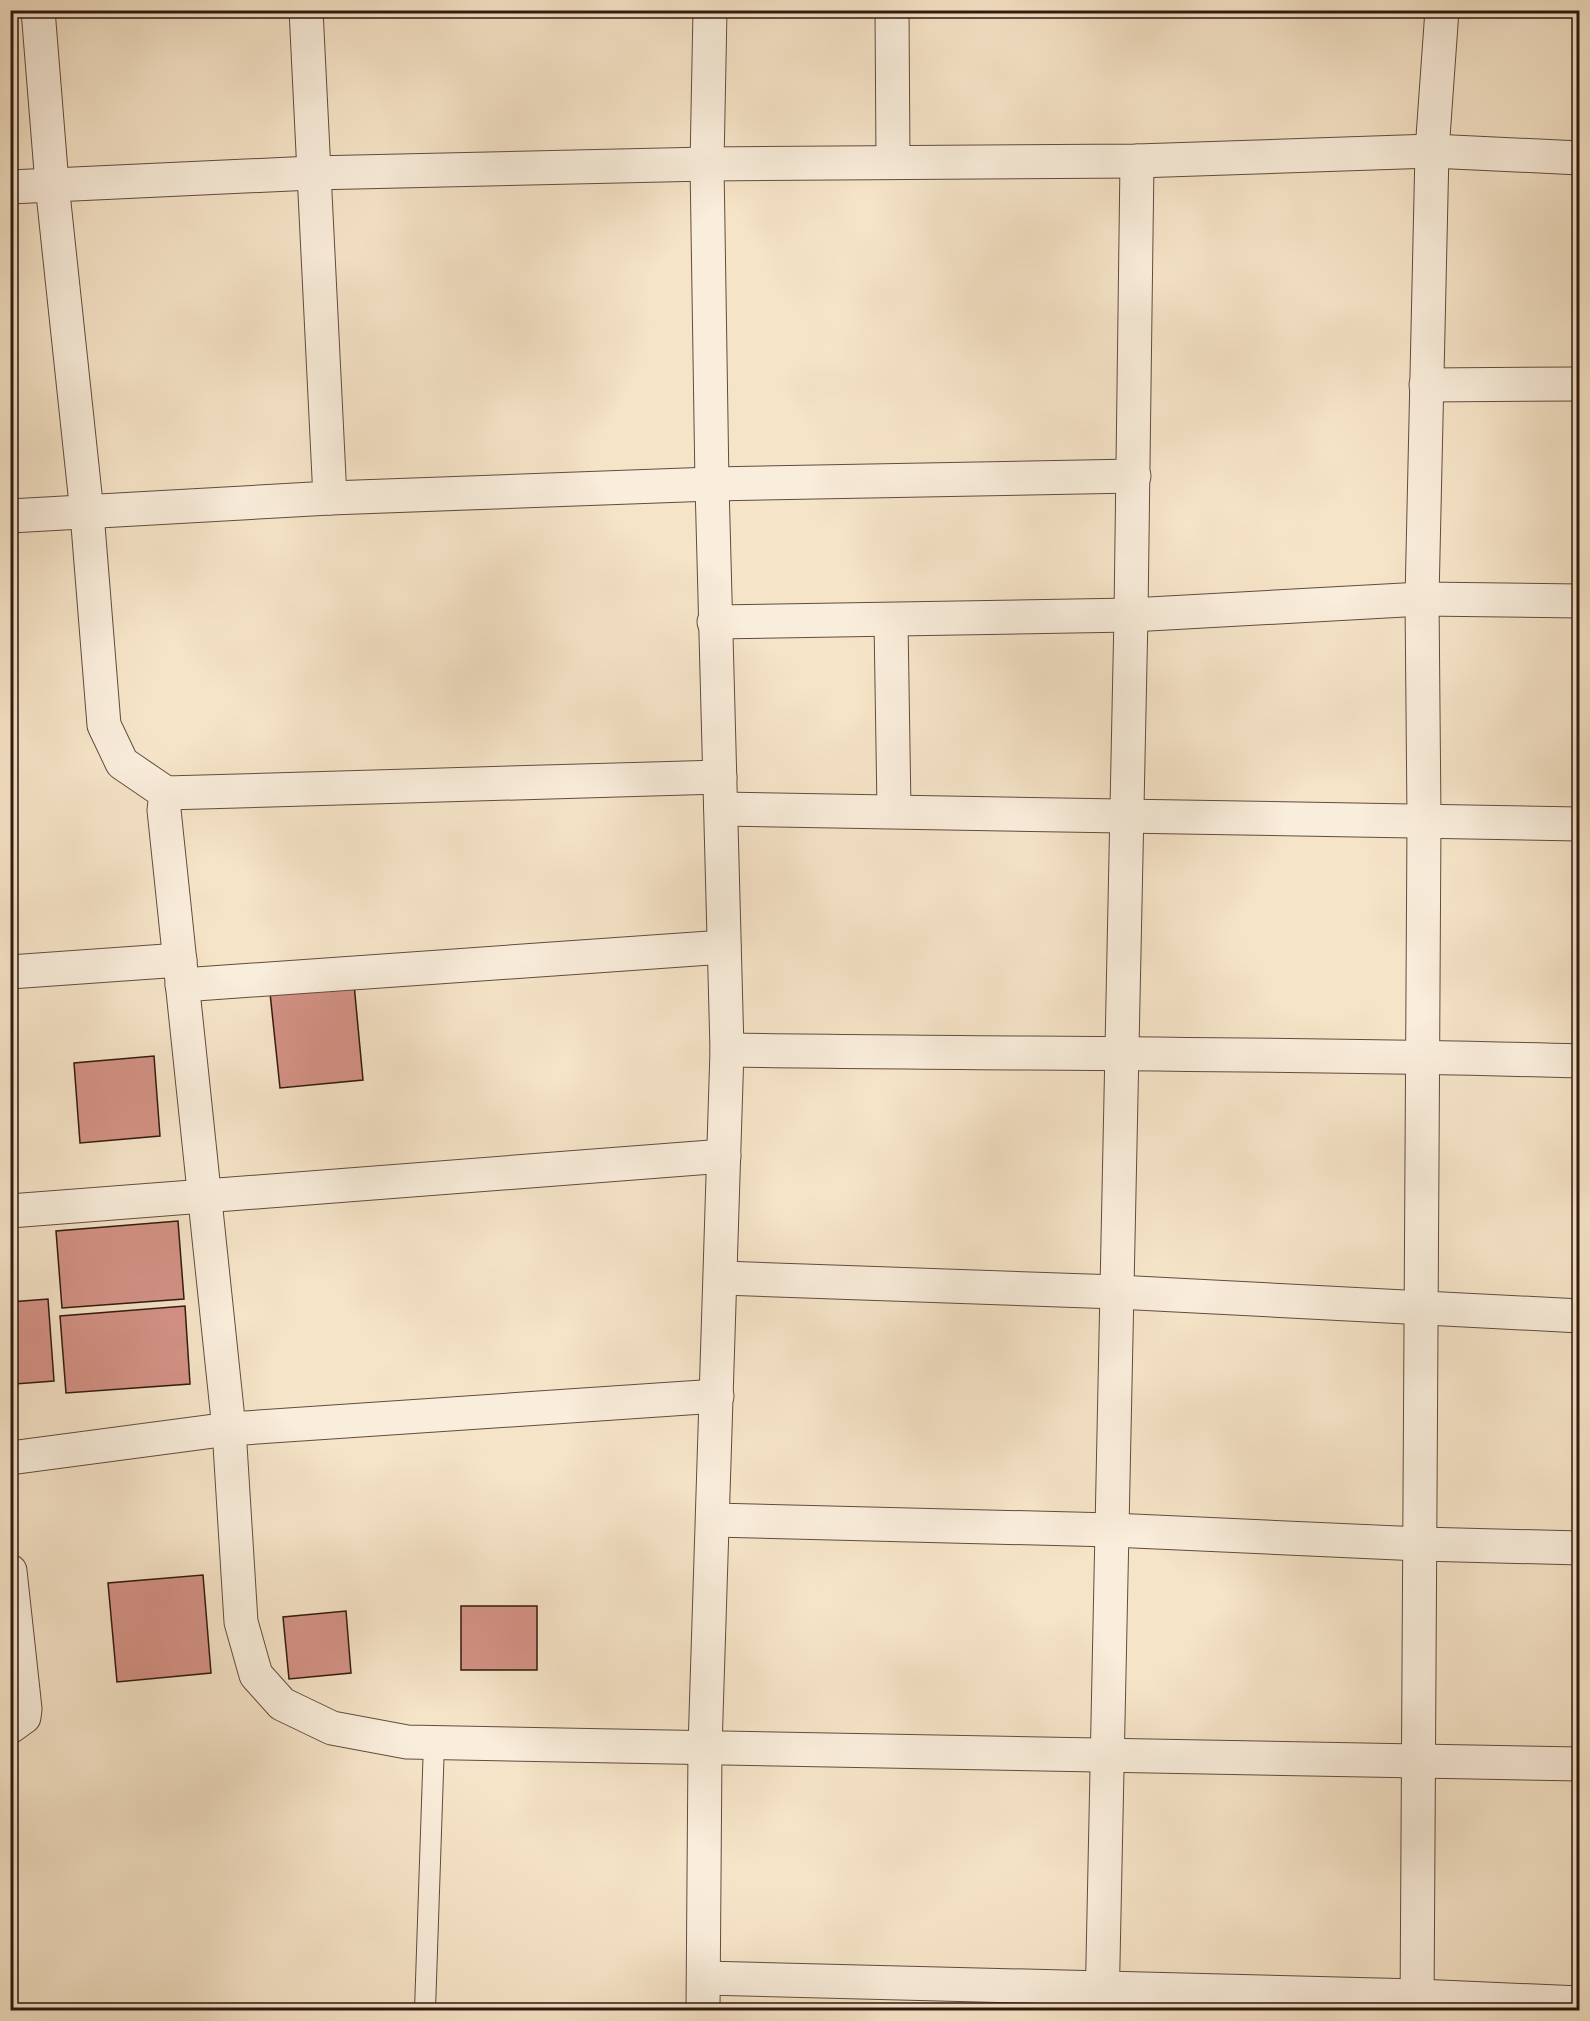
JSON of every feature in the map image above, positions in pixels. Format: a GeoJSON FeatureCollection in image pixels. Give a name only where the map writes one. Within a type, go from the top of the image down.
{"type":"FeatureCollection","features":[{"type":"Feature","properties":{"kind":"street"},"geometry":{"type":"LineString","coordinates":[[38,10],[52,184],[87,513],[104,725],[122,763],[166,793],[720,777]]}},
{"type":"Feature","properties":{"kind":"street"},"geometry":{"type":"LineString","coordinates":[[306,10],[312,173],[330,498]]}},
{"type":"Feature","properties":{"kind":"street"},"geometry":{"type":"LineString","coordinates":[[703,2010],[705,1748],[722,1278],[727,1050],[714,622],[707,164],[710,10]]}},
{"type":"Feature","properties":{"kind":"street"},"geometry":{"type":"LineString","coordinates":[[892,10],[893,161]]}},
{"type":"Feature","properties":{"kind":"street"},"geometry":{"type":"LineString","coordinates":[[1418,2003],[1424,819],[1422,599],[1432,151],[1442,10]]}},
{"type":"Feature","properties":{"kind":"street"},"geometry":{"type":"LineString","coordinates":[[10,187],[312,173],[707,164],[893,161],[1137,162],[1432,151],[1580,158]]}},
{"type":"Feature","properties":{"kind":"street"},"geometry":{"type":"LineString","coordinates":[[1103,2000],[1134,476],[1137,162]]}},
{"type":"Feature","properties":{"kind":"street"},"geometry":{"type":"LineString","coordinates":[[1426,385],[1580,384]]}},
{"type":"Feature","properties":{"kind":"street"},"geometry":{"type":"LineString","coordinates":[[10,516],[330,498],[712,484],[1134,476]]}},
{"type":"Feature","properties":{"kind":"street"},"geometry":{"type":"LineString","coordinates":[[714,622],[891,621],[1131,615],[1422,599],[1580,601]]}},
{"type":"Feature","properties":{"kind":"street"},"geometry":{"type":"LineString","coordinates":[[891,621],[894,810]]}},
{"type":"Feature","properties":{"kind":"street"},"geometry":{"type":"LineString","coordinates":[[166,793],[164,810],[228,1429],[240,1622],[256,1675],[282,1704],[332,1728],[407,1742],[1580,1764]]}},
{"type":"Feature","properties":{"kind":"street"},"geometry":{"type":"LineString","coordinates":[[721,809],[894,810],[1127,817],[1424,819],[1580,824]]}},
{"type":"Feature","properties":{"kind":"street"},"geometry":{"type":"LineString","coordinates":[[10,972],[181,973],[724,947]]}},
{"type":"Feature","properties":{"kind":"street"},"geometry":{"type":"LineString","coordinates":[[727,1050],[1122,1056],[1421,1056],[1580,1061]]}},
{"type":"Feature","properties":{"kind":"street"},"geometry":{"type":"LineString","coordinates":[[10,1211],[724,1156]]}},
{"type":"Feature","properties":{"kind":"street"},"geometry":{"type":"LineString","coordinates":[[722,1278],[1117,1292],[1580,1316]]}},
{"type":"Feature","properties":{"kind":"street"},"geometry":{"type":"LineString","coordinates":[[10,1458],[228,1429],[717,1396]]}},
{"type":"Feature","properties":{"kind":"street"},"geometry":{"type":"LineString","coordinates":[[714,1520],[1112,1530],[1420,1544],[1580,1548]]}},
{"type":"Feature","properties":{"kind":"street"},"geometry":{"type":"LineString","coordinates":[[10,1570],[25,1709],[24,1717],[10,1727]]}},
{"type":"Feature","properties":{"kind":"street"},"geometry":{"type":"LineString","coordinates":[[704,1978],[1103,2000],[1580,2003]]}},
{"type":"Feature","properties":{"kind":"lane"},"geometry":{"type":"LineString","coordinates":[[425,2010],[434,1743]]}},
{"type":"Feature","properties":{"kind":"building"},"geometry":{"type":"Polygon","coordinates":[[[354,984],[363,1080],[280,1088],[270,993],[354,984]]]}},
{"type":"Feature","properties":{"kind":"building"},"geometry":{"type":"Polygon","coordinates":[[[154,1056],[160,1136],[80,1143],[74,1063],[154,1056]]]}},
{"type":"Feature","properties":{"kind":"building"},"geometry":{"type":"Polygon","coordinates":[[[178,1221],[184,1299],[62,1308],[56,1231],[178,1221]]]}},
{"type":"Feature","properties":{"kind":"building"},"geometry":{"type":"Polygon","coordinates":[[[48,1299],[54,1381],[15,1384],[10,1302],[48,1299]]]}},
{"type":"Feature","properties":{"kind":"building"},"geometry":{"type":"Polygon","coordinates":[[[185,1306],[190,1384],[66,1393],[60,1316],[185,1306]]]}},
{"type":"Feature","properties":{"kind":"building"},"geometry":{"type":"Polygon","coordinates":[[[203,1575],[211,1673],[117,1682],[108,1583],[203,1575]]]}},
{"type":"Feature","properties":{"kind":"building"},"geometry":{"type":"Polygon","coordinates":[[[461,1606],[537,1606],[537,1670],[461,1670],[461,1606]]]}},
{"type":"Feature","properties":{"kind":"building"},"geometry":{"type":"Polygon","coordinates":[[[346,1611],[351,1673],[289,1679],[283,1617],[346,1611]]]}}]}
